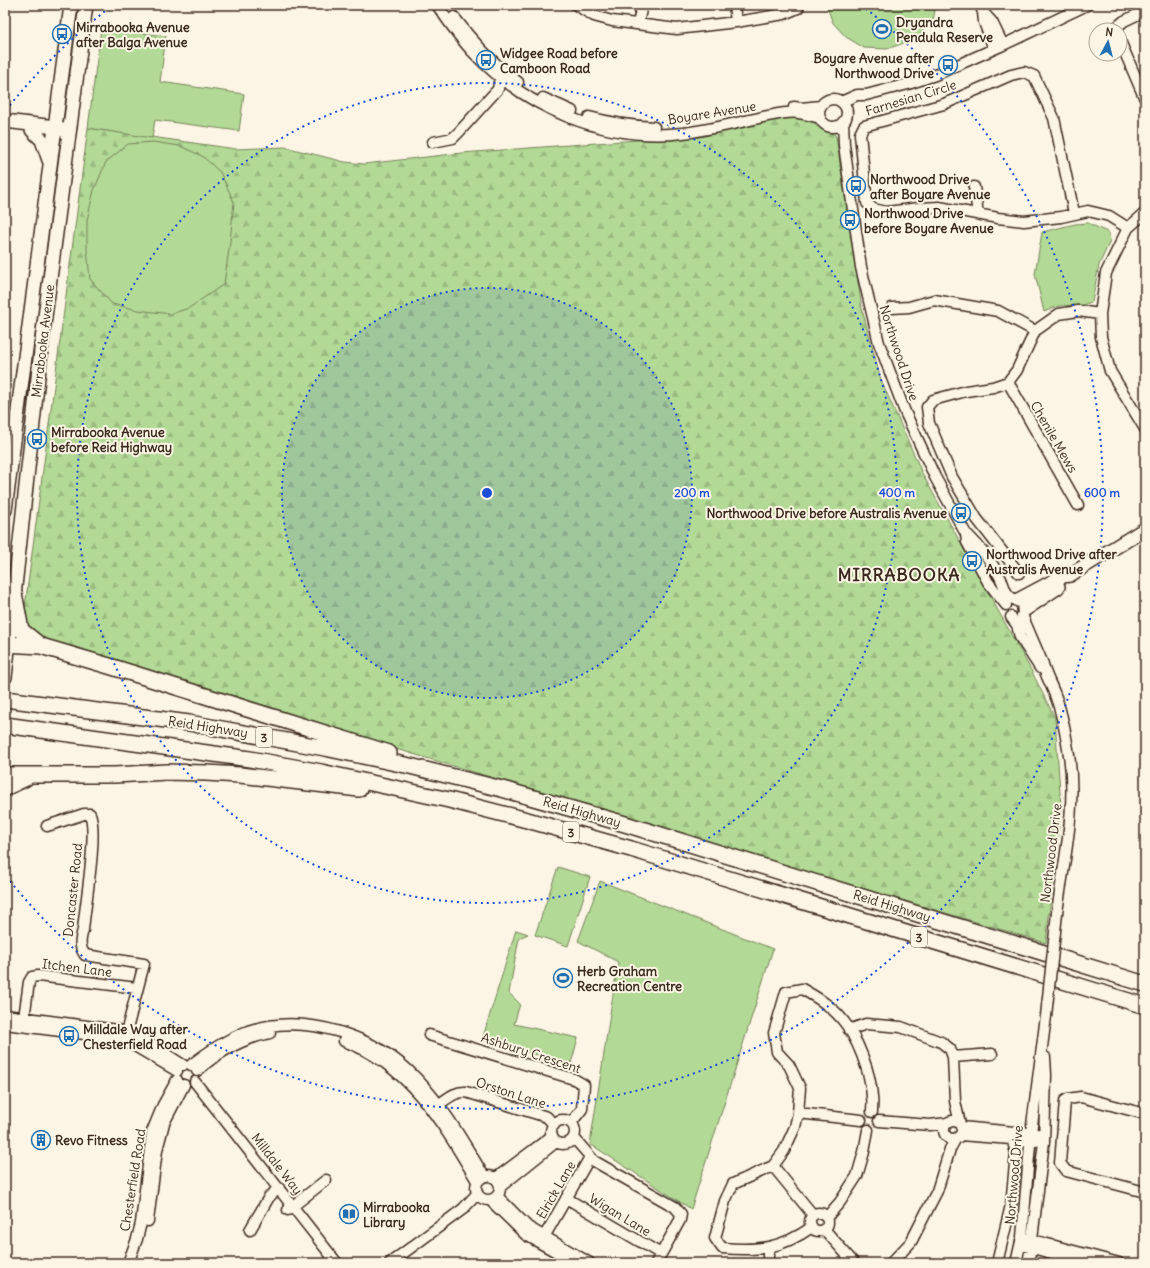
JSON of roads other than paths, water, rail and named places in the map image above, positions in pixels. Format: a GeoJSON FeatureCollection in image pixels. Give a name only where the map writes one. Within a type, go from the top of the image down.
{"type":"FeatureCollection","features":[{"type":"Feature","properties":{"kind":"highway"},"geometry":{"type":"LineString","coordinates":[[14,593],[21,630],[41,646]]}},
{"type":"Feature","properties":{"kind":"highway"},"geometry":{"type":"LineString","coordinates":[[7,644],[41,646],[361,744],[502,789]]}},
{"type":"Feature","properties":{"kind":"highway","name":"Reid Highway"},"geometry":{"type":"LineString","coordinates":[[5,699],[189,723],[318,746],[410,766],[502,789],[632,826],[1145,984]]}},
{"type":"Feature","properties":{"kind":"highway","name":"Reid Highway"},"geometry":{"type":"LineString","coordinates":[[12,726],[250,759],[449,800],[631,849],[1145,1006]]}},
{"type":"Feature","properties":{"kind":"highway"},"geometry":{"type":"LineString","coordinates":[[5,775],[114,775],[167,772],[206,772],[449,800]]}},
{"type":"Feature","properties":{"kind":"highway"},"geometry":{"type":"LineString","coordinates":[[5,788],[29,776]]}},
{"type":"Feature","properties":{"kind":"main road","name":"Mirrabooka Avenue"},"geometry":{"type":"LineString","coordinates":[[5,510],[71,5]]}},
{"type":"Feature","properties":{"kind":"main road","name":"Mirrabooka Avenue"},"geometry":{"type":"LineString","coordinates":[[5,677],[7,644],[52,269],[86,11]]}},
{"type":"Feature","properties":{"kind":"main road"},"geometry":{"type":"LineString","coordinates":[[64,57],[71,39],[75,21],[86,11]]}},
{"type":"Feature","properties":{"kind":"main road"},"geometry":{"type":"LineString","coordinates":[[18,122],[48,116],[57,111]]}},
{"type":"Feature","properties":{"kind":"main road"},"geometry":{"type":"LineString","coordinates":[[5,120],[70,134]]}},
{"type":"Feature","properties":{"kind":"main road"},"geometry":{"type":"LineString","coordinates":[[5,126],[32,130],[55,130]]}},
{"type":"Feature","properties":{"kind":"main road"},"geometry":{"type":"LineString","coordinates":[[32,130],[42,140],[47,152],[50,168]]}},
{"type":"Feature","properties":{"kind":"main road"},"geometry":{"type":"LineString","coordinates":[[37,267],[52,269]]}},
{"type":"Feature","properties":{"kind":"main road"},"geometry":{"type":"LineString","coordinates":[[1017,606],[1063,576],[1070,575],[1145,529]]}},
{"type":"Feature","properties":{"kind":"street","name":"Boyare Avenue"},"geometry":{"type":"LineString","coordinates":[[437,5],[472,52],[510,85],[529,98],[564,115],[602,128],[638,133],[682,133],[778,114],[799,112],[820,118]]}},
{"type":"Feature","properties":{"kind":"street","name":"Boyare Avenue"},"geometry":{"type":"LineString","coordinates":[[446,5],[468,36],[498,67],[517,82],[550,102],[601,120],[644,127],[678,127],[771,109],[821,106]]}},
{"type":"Feature","properties":{"kind":"street"},"geometry":{"type":"LineString","coordinates":[[576,5],[594,16],[612,21],[677,29],[736,22],[784,14],[798,8]]}},
{"type":"Feature","properties":{"kind":"street"},"geometry":{"type":"LineString","coordinates":[[638,24],[642,5]]}},
{"type":"Feature","properties":{"kind":"street"},"geometry":{"type":"LineString","coordinates":[[734,5],[736,22]]}},
{"type":"Feature","properties":{"kind":"street"},"geometry":{"type":"LineString","coordinates":[[844,106],[857,94],[866,95],[935,75],[1087,5]]}},
{"type":"Feature","properties":{"kind":"street"},"geometry":{"type":"LineString","coordinates":[[982,9],[984,22],[998,47]]}},
{"type":"Feature","properties":{"kind":"street"},"geometry":{"type":"LineString","coordinates":[[1123,22],[1145,11]]}},
{"type":"Feature","properties":{"kind":"street"},"geometry":{"type":"LineString","coordinates":[[1128,60],[1145,99]]}},
{"type":"Feature","properties":{"kind":"street","name":"Farnesian Circle"},"geometry":{"type":"LineString","coordinates":[[1074,213],[1054,118],[1034,76],[1024,72],[1011,75],[944,104],[864,126],[860,134],[867,203],[873,209],[887,212],[920,208],[939,208],[1024,221],[1061,217],[1088,211],[1109,216],[1128,228]]}},
{"type":"Feature","properties":{"kind":"street"},"geometry":{"type":"LineString","coordinates":[[498,89],[500,77]]}},
{"type":"Feature","properties":{"kind":"street"},"geometry":{"type":"LineString","coordinates":[[433,142],[453,138],[498,89],[510,85]]}},
{"type":"Feature","properties":{"kind":"street"},"geometry":{"type":"LineString","coordinates":[[834,99],[844,106],[846,118],[840,125],[832,126],[825,124],[820,118],[819,111],[821,106],[824,102],[834,99]]}},
{"type":"Feature","properties":{"kind":"street","name":"Northwood Drive"},"geometry":{"type":"LineString","coordinates":[[843,122],[844,145],[861,267],[880,343],[905,412],[935,477],[966,534],[973,540],[1002,580],[1005,593],[1017,606],[1043,664],[1044,672]]}},
{"type":"Feature","properties":{"kind":"street","name":"Northwood Drive"},"geometry":{"type":"LineString","coordinates":[[832,126],[844,145]]}},
{"type":"Feature","properties":{"kind":"street"},"geometry":{"type":"LineString","coordinates":[[974,188],[978,214]]}},
{"type":"Feature","properties":{"kind":"street"},"geometry":{"type":"LineString","coordinates":[[1145,213],[1128,228],[1106,273],[1100,314],[1101,337],[1110,371],[1145,429]]}},
{"type":"Feature","properties":{"kind":"street"},"geometry":{"type":"LineString","coordinates":[[892,308],[909,307],[934,300],[998,311],[1036,330]]}},
{"type":"Feature","properties":{"kind":"street"},"geometry":{"type":"LineString","coordinates":[[1019,573],[977,519],[952,477],[929,423],[927,407],[933,400],[966,391],[993,387],[1008,382],[1017,370],[1036,330],[1059,314],[1078,311],[1100,314]]}},
{"type":"Feature","properties":{"kind":"street","name":"Chenile Mews"},"geometry":{"type":"LineString","coordinates":[[1008,382],[1078,505]]}},
{"type":"Feature","properties":{"kind":"street","name":"Northwood Drive"},"geometry":{"type":"LineString","coordinates":[[1017,606],[1017,618],[1011,617],[1017,625],[1020,637],[1037,665],[1044,672],[1055,693],[1062,715],[1069,751],[1071,785],[1070,819],[1057,913],[1044,1041],[1038,1074],[1031,1137],[1026,1242],[1028,1263]]}},
{"type":"Feature","properties":{"kind":"street","name":"Doncaster Road"},"geometry":{"type":"LineString","coordinates":[[47,826],[71,818],[90,814],[93,819],[92,849],[83,930],[80,942],[85,955],[144,964],[126,1033]]}},
{"type":"Feature","properties":{"kind":"street","name":"Itchen Lane"},"geometry":{"type":"LineString","coordinates":[[24,1018],[29,982],[32,976],[137,988]]}},
{"type":"Feature","properties":{"kind":"street"},"geometry":{"type":"LineString","coordinates":[[812,1227],[798,1237],[768,1248],[748,1250],[722,1248],[715,1238],[725,1201],[733,1184],[773,1166],[784,1151],[795,1127],[800,1088],[789,1065],[777,1052],[774,1033],[786,992],[802,989],[823,1001],[842,1018],[857,1043],[869,1078],[872,1097],[872,1112]]}},
{"type":"Feature","properties":{"kind":"street","name":"Milldale Way"},"geometry":{"type":"LineString","coordinates":[[5,1015],[117,1030],[139,1037],[187,1076],[291,1208],[330,1263]]}},
{"type":"Feature","properties":{"kind":"street","name":"Milldale Way"},"geometry":{"type":"LineString","coordinates":[[5,1024],[108,1037],[133,1045],[187,1076]]}},
{"type":"Feature","properties":{"kind":"street","name":"Chesterfield Road"},"geometry":{"type":"LineString","coordinates":[[128,1263],[136,1244],[141,1223],[152,1132],[163,1105],[187,1076],[216,1047],[239,1039],[262,1028],[293,1024],[320,1027],[350,1039],[388,1065],[409,1083],[432,1109],[464,1150]]}},
{"type":"Feature","properties":{"kind":"street"},"geometry":{"type":"LineString","coordinates":[[849,1030],[866,1024],[901,1027],[941,1042],[950,1049],[953,1057],[955,1100],[954,1130],[950,1149],[937,1191],[911,1242],[891,1263]]}},
{"type":"Feature","properties":{"kind":"street","name":"Ashbury Crescent"},"geometry":{"type":"LineString","coordinates":[[429,1035],[574,1079],[584,1085],[582,1109],[571,1123]]}},
{"type":"Feature","properties":{"kind":"street","name":"Chesterfield Road"},"geometry":{"type":"LineString","coordinates":[[350,1039],[362,1040],[396,1060],[417,1078],[438,1105],[481,1178]]}},
{"type":"Feature","properties":{"kind":"street","name":"Northwood Drive"},"geometry":{"type":"LineString","coordinates":[[1016,1263],[1026,1242],[1044,1138],[1046,1075],[1044,1041]]}},
{"type":"Feature","properties":{"kind":"street"},"geometry":{"type":"LineString","coordinates":[[953,1057],[992,1054]]}},
{"type":"Feature","properties":{"kind":"street","name":"Chesterfield Road"},"geometry":{"type":"LineString","coordinates":[[134,1263],[140,1250],[147,1223],[157,1150],[162,1130],[187,1076]]}},
{"type":"Feature","properties":{"kind":"street","name":"Orston Lane"},"geometry":{"type":"LineString","coordinates":[[438,1105],[454,1094],[466,1092],[547,1117],[554,1125]]}},
{"type":"Feature","properties":{"kind":"street"},"geometry":{"type":"LineString","coordinates":[[1145,1114],[1081,1097],[1068,1099],[1065,1101],[1060,1163],[1066,1171],[1145,1192]]}},
{"type":"Feature","properties":{"kind":"street"},"geometry":{"type":"LineString","coordinates":[[798,1112],[861,1120]]}},
{"type":"Feature","properties":{"kind":"street"},"geometry":{"type":"LineString","coordinates":[[861,1120],[865,1114],[872,1112],[877,1115],[879,1121],[876,1128],[868,1130]]}},
{"type":"Feature","properties":{"kind":"street"},"geometry":{"type":"LineString","coordinates":[[861,1120],[863,1126],[868,1130]]}},
{"type":"Feature","properties":{"kind":"street"},"geometry":{"type":"LineString","coordinates":[[561,1121],[571,1123],[575,1130],[574,1138],[571,1142],[562,1144],[554,1139],[552,1132],[554,1125],[561,1121]]}},
{"type":"Feature","properties":{"kind":"street"},"geometry":{"type":"LineString","coordinates":[[879,1121],[930,1125],[1012,1138],[1031,1137]]}},
{"type":"Feature","properties":{"kind":"street"},"geometry":{"type":"LineString","coordinates":[[827,1217],[820,1213],[813,1215],[810,1221],[812,1227],[817,1230],[824,1229],[828,1224],[827,1217],[840,1202],[857,1176],[864,1152],[868,1130]]}},
{"type":"Feature","properties":{"kind":"street"},"geometry":{"type":"LineString","coordinates":[[954,1130],[1044,1138]]}},
{"type":"Feature","properties":{"kind":"street"},"geometry":{"type":"LineString","coordinates":[[574,1138],[594,1161],[675,1207],[681,1214],[680,1220],[658,1259]]}},
{"type":"Feature","properties":{"kind":"street"},"geometry":{"type":"LineString","coordinates":[[996,1263],[1011,1205],[1016,1153],[1012,1138]]}},
{"type":"Feature","properties":{"kind":"street"},"geometry":{"type":"LineString","coordinates":[[554,1139],[496,1190],[482,1199],[477,1194],[475,1186],[481,1178],[492,1176],[496,1190],[526,1235],[583,1262]]}},
{"type":"Feature","properties":{"kind":"street","name":"Elrick Lane"},"geometry":{"type":"LineString","coordinates":[[544,1237],[590,1157]]}},
{"type":"Feature","properties":{"kind":"street"},"geometry":{"type":"LineString","coordinates":[[773,1166],[813,1215]]}},
{"type":"Feature","properties":{"kind":"street"},"geometry":{"type":"LineString","coordinates":[[291,1208],[326,1180]]}},
{"type":"Feature","properties":{"kind":"street"},"geometry":{"type":"LineString","coordinates":[[250,1230],[269,1197],[277,1190]]}},
{"type":"Feature","properties":{"kind":"street"},"geometry":{"type":"LineString","coordinates":[[496,1190],[528,1227],[583,1262]]}},
{"type":"Feature","properties":{"kind":"street"},"geometry":{"type":"LineString","coordinates":[[390,1263],[462,1209],[477,1194]]}},
{"type":"Feature","properties":{"kind":"street","name":"Wigan Lane"},"geometry":{"type":"LineString","coordinates":[[566,1198],[658,1259]]}},
{"type":"Feature","properties":{"kind":"street","name":"Milldale Way"},"geometry":{"type":"LineString","coordinates":[[291,1208],[338,1263]]}},
{"type":"Feature","properties":{"kind":"street"},"geometry":{"type":"LineString","coordinates":[[824,1229],[854,1263]]}},
{"type":"Feature","properties":{"kind":"street"},"geometry":{"type":"LineString","coordinates":[[1026,1242],[1088,1263]]}},
{"type":"Feature","properties":{"kind":"street"},"geometry":{"type":"LineString","coordinates":[[1026,1242],[1119,1263]]}},
{"type":"Feature","properties":{"kind":"street"},"geometry":{"type":"LineString","coordinates":[[768,1248],[768,1263]]}},
{"type":"Feature","properties":{"kind":"place","name":"Dryandra Pendula Reserve"},"geometry":{"type":"Point","coordinates":[882,29]}},
{"type":"Feature","properties":{"kind":"place","name":"Mirrabooka Avenue after Balga Avenue"},"geometry":{"type":"Point","coordinates":[62,34]}},
{"type":"Feature","properties":{"kind":"place","name":"Widgee Road before Camboon Road"},"geometry":{"type":"Point","coordinates":[486,60]}},
{"type":"Feature","properties":{"kind":"place","name":"Boyare Avenue after Northwood Drive"},"geometry":{"type":"Point","coordinates":[948,65]}},
{"type":"Feature","properties":{"kind":"place","name":"Northwood Drive after Boyare Avenue"},"geometry":{"type":"Point","coordinates":[856,186]}},
{"type":"Feature","properties":{"kind":"place","name":"Northwood Drive before Boyare Avenue"},"geometry":{"type":"Point","coordinates":[850,220]}},
{"type":"Feature","properties":{"kind":"place","name":"Mirrabooka Avenue before Reid Highway"},"geometry":{"type":"Point","coordinates":[37,439]}},
{"type":"Feature","properties":{"kind":"place","name":"Northwood Drive before Australis Avenue"},"geometry":{"type":"Point","coordinates":[961,513]}},
{"type":"Feature","properties":{"kind":"place","name":"Northwood Drive after Australis Avenue"},"geometry":{"type":"Point","coordinates":[972,561]}},
{"type":"Feature","properties":{"kind":"place","name":"Herb Graham Recreation Centre"},"geometry":{"type":"Point","coordinates":[563,978]}},
{"type":"Feature","properties":{"kind":"place","name":"Milldale Way after Chesterfield Road"},"geometry":{"type":"Point","coordinates":[69,1036]}},
{"type":"Feature","properties":{"kind":"place","name":"Revo Fitness"},"geometry":{"type":"Point","coordinates":[41,1140]}},
{"type":"Feature","properties":{"kind":"place","name":"Mirrabooka Library"},"geometry":{"type":"Point","coordinates":[349,1214]}},
{"type":"Feature","properties":{"kind":"district","name":"MIRRABOOKA"},"geometry":{"type":"Point","coordinates":[899,575]}}]}
